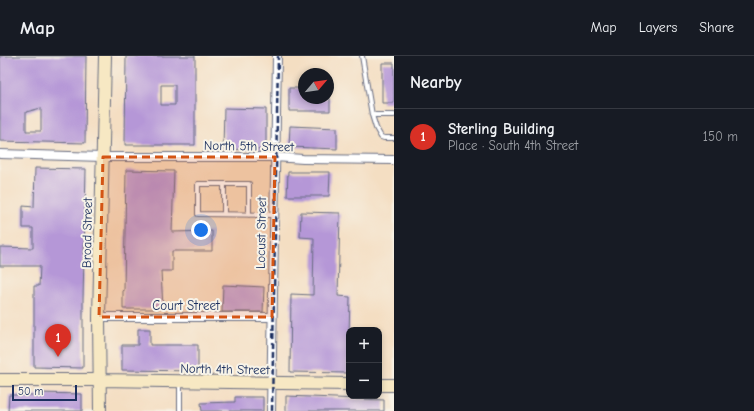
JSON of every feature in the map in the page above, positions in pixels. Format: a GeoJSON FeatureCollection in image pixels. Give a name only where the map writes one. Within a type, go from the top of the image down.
{"type":"FeatureCollection","features":[{"type":"Feature","properties":{"kind":"street","name":"Broad Street"},"geometry":{"type":"LineString","coordinates":[[100,411],[100,317],[105,56]]}},
{"type":"Feature","properties":{"kind":"street","name":"Locust Street"},"geometry":{"type":"LineString","coordinates":[[271,411],[277,56]]}},
{"type":"Feature","properties":{"kind":"street","name":"North 5th Street"},"geometry":{"type":"LineString","coordinates":[[0,154],[103,157],[275,157],[303,159],[394,160]]}},
{"type":"Feature","properties":{"kind":"street","name":"Court Street"},"geometry":{"type":"LineString","coordinates":[[100,317],[272,317]]}},
{"type":"Feature","properties":{"kind":"street","name":"North 4th Street"},"geometry":{"type":"LineString","coordinates":[[0,380],[346,384]]}},
{"type":"Feature","properties":{"kind":"street"},"geometry":{"type":"LineString","coordinates":[[382,384],[394,385]]}},
{"type":"Feature","properties":{"kind":"lane"},"geometry":{"type":"LineString","coordinates":[[362,56],[372,115],[376,128],[381,137],[394,138]]}},
{"type":"Feature","properties":{"kind":"lane"},"geometry":{"type":"LineString","coordinates":[[372,115],[394,115]]}},
{"type":"Feature","properties":{"kind":"lane"},"geometry":{"type":"LineString","coordinates":[[249,214],[249,184],[198,184],[198,214],[274,215]]}},
{"type":"Feature","properties":{"kind":"lane"},"geometry":{"type":"LineString","coordinates":[[224,184],[224,214]]}},
{"type":"Feature","properties":{"kind":"lane"},"geometry":{"type":"LineString","coordinates":[[180,382],[180,411]]}},
{"type":"Feature","properties":{"kind":"highlighted area"},"geometry":{"type":"Polygon","coordinates":[[[103,157],[275,157],[272,317],[99,317],[103,157]]]}},
{"type":"Feature","properties":{"kind":"building"},"geometry":{"type":"Polygon","coordinates":[[[0,56],[86,56],[85,143],[0,141],[0,56]],[[41,108],[26,112],[26,131],[41,131],[41,108]]]}},
{"type":"Feature","properties":{"kind":"building"},"geometry":{"type":"Polygon","coordinates":[[[126,56],[195,56],[195,145],[125,145],[126,56]],[[161,85],[161,105],[175,105],[175,85],[161,85]]]}},
{"type":"Feature","properties":{"kind":"building"},"geometry":{"type":"Polygon","coordinates":[[[382,63],[394,63],[394,103],[382,103],[382,63]]]}},
{"type":"Feature","properties":{"kind":"building"},"geometry":{"type":"Polygon","coordinates":[[[289,88],[298,88],[298,104],[330,104],[330,111],[289,111],[289,88]]]}},
{"type":"Feature","properties":{"kind":"building"},"geometry":{"type":"Polygon","coordinates":[[[224,108],[266,109],[266,150],[223,149],[224,108]]]}},
{"type":"Feature","properties":{"kind":"building"},"geometry":{"type":"Polygon","coordinates":[[[290,126],[337,128],[337,149],[289,147],[290,126]]]}},
{"type":"Feature","properties":{"kind":"building"},"geometry":{"type":"Polygon","coordinates":[[[35,168],[86,169],[83,368],[34,367],[34,286],[39,286],[40,266],[0,266],[0,247],[33,248],[33,228],[23,228],[23,206],[34,207],[35,168]]]}},
{"type":"Feature","properties":{"kind":"building"},"geometry":{"type":"Polygon","coordinates":[[[126,170],[174,171],[172,232],[212,231],[212,251],[172,251],[172,271],[161,271],[163,309],[123,309],[126,170]]]}},
{"type":"Feature","properties":{"kind":"building"},"geometry":{"type":"Polygon","coordinates":[[[288,172],[330,172],[329,196],[287,196],[288,172]]]}},
{"type":"Feature","properties":{"kind":"building"},"geometry":{"type":"Polygon","coordinates":[[[301,212],[340,213],[338,296],[350,297],[349,327],[346,327],[346,373],[290,372],[291,294],[313,295],[314,238],[300,237],[301,212]]]}},
{"type":"Feature","properties":{"kind":"building"},"geometry":{"type":"Polygon","coordinates":[[[223,285],[264,287],[263,312],[222,312],[223,285]]]}},
{"type":"Feature","properties":{"kind":"building"},"geometry":{"type":"Polygon","coordinates":[[[138,329],[150,329],[150,345],[198,345],[198,371],[122,370],[122,345],[138,345],[138,329]]]}},
{"type":"Feature","properties":{"kind":"building"},"geometry":{"type":"Polygon","coordinates":[[[39,393],[82,394],[82,411],[8,411],[9,395],[39,395],[39,393]]]}},
{"type":"Feature","properties":{"kind":"building"},"geometry":{"type":"Polygon","coordinates":[[[286,396],[384,400],[384,411],[286,411],[286,396]]]}},
{"type":"Feature","properties":{"kind":"building"},"geometry":{"type":"Polygon","coordinates":[[[235,397],[263,397],[263,411],[202,411],[201,403],[235,402],[235,397]]]}},
{"type":"Feature","properties":{"kind":"railway"},"geometry":{"type":"LineString","coordinates":[[272,411],[278,56]]}},
{"type":"Feature","properties":{"kind":"place","name":"Sterling Building"},"geometry":{"type":"Point","coordinates":[58,357]}}]}
